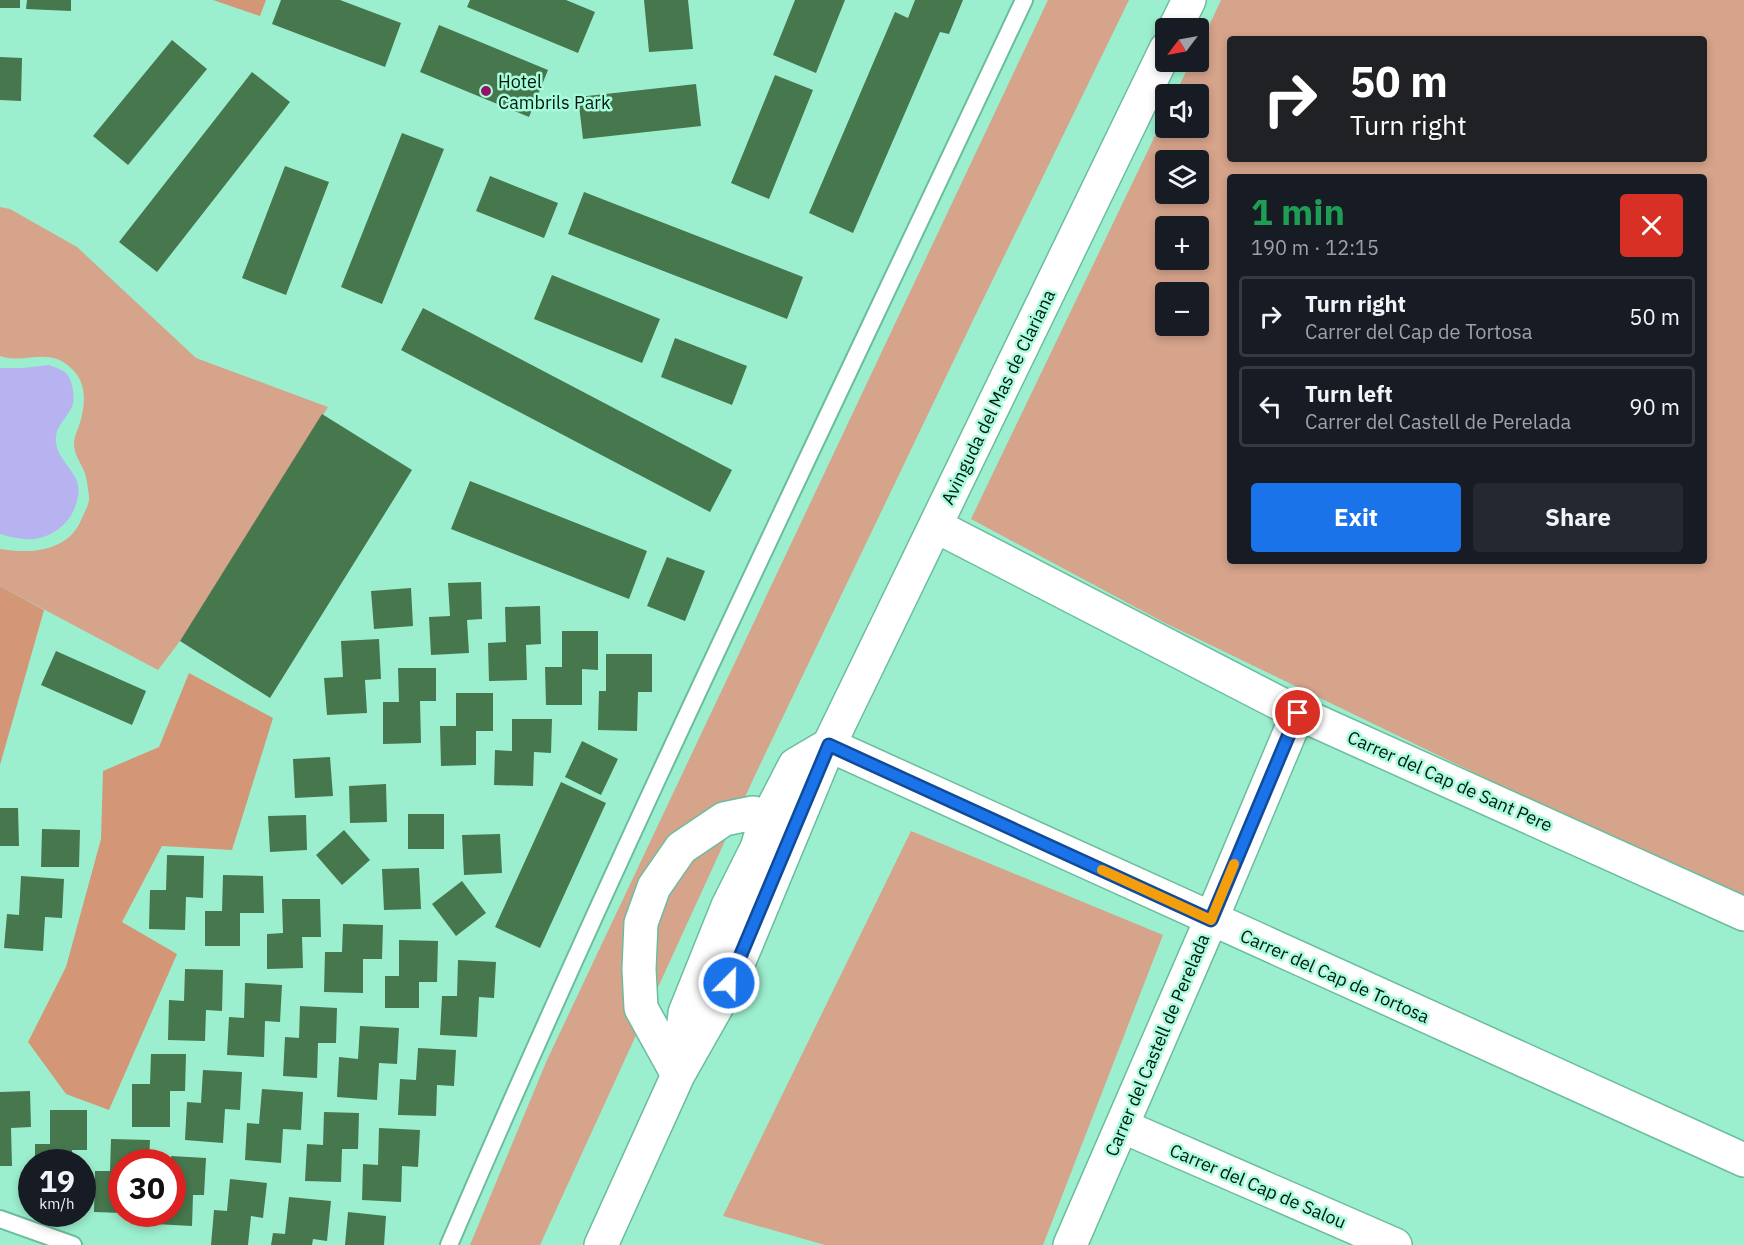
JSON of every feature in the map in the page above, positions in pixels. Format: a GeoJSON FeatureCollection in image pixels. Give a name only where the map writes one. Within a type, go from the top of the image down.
{"type":"FeatureCollection","features":[{"type":"Feature","properties":{"kind":"street"},"geometry":{"type":"LineString","coordinates":[[1180,18],[1189,0]]}},
{"type":"Feature","properties":{"kind":"street","name":"Avinguda del Mas de Clariana"},"geometry":{"type":"LineString","coordinates":[[601,1245],[678,1076],[729,983],[829,745],[1155,72]]}},
{"type":"Feature","properties":{"kind":"street","name":"Carrer del Cap de Sant Pere"},"geometry":{"type":"LineString","coordinates":[[936,526],[1298,713],[1744,914]]}},
{"type":"Feature","properties":{"kind":"street","name":"Carrer del Castell de Perelada"},"geometry":{"type":"LineString","coordinates":[[1070,1245],[1298,713]]}},
{"type":"Feature","properties":{"kind":"street","name":"Avinguda del Mas de Clariana"},"geometry":{"type":"LineString","coordinates":[[678,1076],[685,1013],[728,906],[757,848],[764,825],[795,765],[829,745]]}},
{"type":"Feature","properties":{"kind":"street","name":"Carrer del Cap de Tortosa"},"geometry":{"type":"LineString","coordinates":[[829,745],[1744,1160]]}},
{"type":"Feature","properties":{"kind":"street"},"geometry":{"type":"LineString","coordinates":[[678,1076],[641,1008],[639,969],[641,922],[654,887],[681,848],[723,819],[753,813],[764,825]]}},
{"type":"Feature","properties":{"kind":"street","name":"Avinguda del Mas de Clariana"},"geometry":{"type":"LineString","coordinates":[[729,983],[730,931],[775,837],[764,825]]}},
{"type":"Feature","properties":{"kind":"street","name":"Carrer del Cap de Salou"},"geometry":{"type":"LineString","coordinates":[[1122,1126],[1395,1245]]}},
{"type":"Feature","properties":{"kind":"lane"},"geometry":{"type":"LineString","coordinates":[[449,1245],[615,869],[1024,0]]}},
{"type":"Feature","properties":{"kind":"lane"},"geometry":{"type":"LineString","coordinates":[[0,1219],[74,1245]]}},
{"type":"Feature","properties":{"kind":"shaded area"},"geometry":{"type":"Polygon","coordinates":[[[213,0],[266,0],[260,16],[213,0]]]}},
{"type":"Feature","properties":{"kind":"shaded area"},"geometry":{"type":"Polygon","coordinates":[[[1048,0],[1129,0],[757,771],[540,1245],[470,1245],[547,1060],[1048,0]]]}},
{"type":"Feature","properties":{"kind":"shaded area"},"geometry":{"type":"Polygon","coordinates":[[[1221,0],[1744,0],[1744,899],[1512,791],[1165,623],[971,519],[1155,136],[1155,138],[1209,138],[1209,84],[1180,84],[1186,72],[1209,72],[1209,26],[1221,0]]]}},
{"type":"Feature","properties":{"kind":"shaded area"},"geometry":{"type":"Polygon","coordinates":[[[0,207],[10,209],[77,247],[196,358],[328,407],[180,641],[158,670],[0,586],[0,549],[36,550],[59,544],[76,529],[89,499],[85,473],[74,447],[74,439],[84,404],[83,389],[78,376],[64,363],[55,359],[0,356],[0,207]]]}},
{"type":"Feature","properties":{"kind":"shaded area"},"geometry":{"type":"Polygon","coordinates":[[[49,365],[66,373],[70,379],[74,396],[73,404],[59,427],[56,442],[59,453],[77,480],[78,498],[73,512],[63,526],[56,531],[40,538],[14,538],[0,534],[0,368],[49,365]]]}},
{"type":"Feature","properties":{"kind":"shaded area"},"geometry":{"type":"Polygon","coordinates":[[[0,586],[44,610],[0,765],[0,586]]]}},
{"type":"Feature","properties":{"kind":"shaded area"},"geometry":{"type":"Polygon","coordinates":[[[189,673],[273,718],[232,850],[162,846],[122,922],[177,954],[109,1110],[66,1094],[28,1042],[66,967],[101,839],[103,771],[159,747],[189,673]]]}},
{"type":"Feature","properties":{"kind":"shaded area"},"geometry":{"type":"Polygon","coordinates":[[[911,831],[1163,935],[1043,1245],[825,1245],[723,1216],[911,831]]]}},
{"type":"Feature","properties":{"kind":"building"},"geometry":{"type":"Polygon","coordinates":[[[0,0],[20,0],[20,8],[0,8],[0,0]]]}},
{"type":"Feature","properties":{"kind":"building"},"geometry":{"type":"Polygon","coordinates":[[[27,0],[71,0],[71,11],[26,9],[27,0]]]}},
{"type":"Feature","properties":{"kind":"building"},"geometry":{"type":"Polygon","coordinates":[[[281,0],[340,0],[401,23],[385,67],[272,24],[281,0]]]}},
{"type":"Feature","properties":{"kind":"building"},"geometry":{"type":"Polygon","coordinates":[[[470,0],[566,0],[595,12],[578,53],[467,7],[470,0]]]}},
{"type":"Feature","properties":{"kind":"building"},"geometry":{"type":"Polygon","coordinates":[[[644,0],[688,0],[693,49],[649,52],[644,0]]]}},
{"type":"Feature","properties":{"kind":"building"},"geometry":{"type":"Polygon","coordinates":[[[795,0],[845,0],[816,73],[773,55],[795,0]]]}},
{"type":"Feature","properties":{"kind":"building"},"geometry":{"type":"Polygon","coordinates":[[[915,0],[963,0],[949,34],[940,32],[853,233],[809,213],[895,12],[908,18],[915,0]]]}},
{"type":"Feature","properties":{"kind":"building"},"geometry":{"type":"Polygon","coordinates":[[[439,25],[548,70],[529,117],[420,72],[439,25]]]}},
{"type":"Feature","properties":{"kind":"building"},"geometry":{"type":"Polygon","coordinates":[[[172,40],[207,69],[128,165],[93,136],[172,40]]]}},
{"type":"Feature","properties":{"kind":"building"},"geometry":{"type":"Polygon","coordinates":[[[0,57],[22,58],[21,101],[0,100],[0,57]]]}},
{"type":"Feature","properties":{"kind":"building"},"geometry":{"type":"Polygon","coordinates":[[[252,72],[290,102],[157,272],[119,242],[252,72]]]}},
{"type":"Feature","properties":{"kind":"building"},"geometry":{"type":"Polygon","coordinates":[[[775,75],[813,90],[769,199],[731,183],[775,75]]]}},
{"type":"Feature","properties":{"kind":"building"},"geometry":{"type":"Polygon","coordinates":[[[696,84],[701,126],[583,139],[578,97],[696,84]]]}},
{"type":"Feature","properties":{"kind":"building"},"geometry":{"type":"Polygon","coordinates":[[[402,133],[444,149],[382,304],[341,287],[402,133]]]}},
{"type":"Feature","properties":{"kind":"building"},"geometry":{"type":"Polygon","coordinates":[[[285,166],[329,182],[286,295],[242,278],[285,166]]]}},
{"type":"Feature","properties":{"kind":"building"},"geometry":{"type":"Polygon","coordinates":[[[490,176],[558,203],[544,238],[476,211],[490,176]]]}},
{"type":"Feature","properties":{"kind":"building"},"geometry":{"type":"Polygon","coordinates":[[[584,192],[803,277],[787,319],[568,234],[584,192]]]}},
{"type":"Feature","properties":{"kind":"building"},"geometry":{"type":"Polygon","coordinates":[[[552,275],[660,319],[642,363],[534,319],[552,275]]]}},
{"type":"Feature","properties":{"kind":"building"},"geometry":{"type":"Polygon","coordinates":[[[423,308],[732,470],[710,512],[401,350],[423,308]]]}},
{"type":"Feature","properties":{"kind":"building"},"geometry":{"type":"Polygon","coordinates":[[[675,338],[747,366],[732,405],[661,377],[675,338]]]}},
{"type":"Feature","properties":{"kind":"building"},"geometry":{"type":"Polygon","coordinates":[[[322,414],[412,470],[270,698],[180,641],[322,414]]]}},
{"type":"Feature","properties":{"kind":"building"},"geometry":{"type":"Polygon","coordinates":[[[470,481],[647,551],[629,599],[451,529],[470,481]]]}},
{"type":"Feature","properties":{"kind":"building"},"geometry":{"type":"Polygon","coordinates":[[[667,557],[705,571],[685,621],[647,606],[667,557]]]}},
{"type":"Feature","properties":{"kind":"building"},"geometry":{"type":"Polygon","coordinates":[[[481,582],[482,619],[467,620],[469,653],[431,655],[429,617],[450,616],[448,583],[481,582]]]}},
{"type":"Feature","properties":{"kind":"building"},"geometry":{"type":"Polygon","coordinates":[[[411,588],[413,626],[374,629],[371,591],[411,588]]]}},
{"type":"Feature","properties":{"kind":"building"},"geometry":{"type":"Polygon","coordinates":[[[540,606],[541,644],[526,645],[527,680],[489,681],[488,643],[506,642],[505,607],[540,606]]]}},
{"type":"Feature","properties":{"kind":"building"},"geometry":{"type":"Polygon","coordinates":[[[562,631],[598,631],[598,670],[582,669],[582,705],[546,705],[545,667],[562,667],[562,631]]]}},
{"type":"Feature","properties":{"kind":"building"},"geometry":{"type":"Polygon","coordinates":[[[379,639],[381,679],[365,680],[367,713],[327,715],[324,678],[343,677],[341,641],[379,639]]]}},
{"type":"Feature","properties":{"kind":"building"},"geometry":{"type":"Polygon","coordinates":[[[56,651],[146,691],[132,725],[41,685],[56,651]]]}},
{"type":"Feature","properties":{"kind":"building"},"geometry":{"type":"Polygon","coordinates":[[[606,654],[652,654],[652,692],[638,692],[637,731],[598,730],[599,691],[606,691],[606,654]]]}},
{"type":"Feature","properties":{"kind":"building"},"geometry":{"type":"Polygon","coordinates":[[[398,668],[436,668],[436,701],[420,701],[421,743],[383,744],[383,702],[399,702],[398,668]]]}},
{"type":"Feature","properties":{"kind":"building"},"geometry":{"type":"Polygon","coordinates":[[[456,693],[493,693],[493,731],[476,731],[476,765],[441,766],[440,726],[456,726],[456,693]]]}},
{"type":"Feature","properties":{"kind":"building"},"geometry":{"type":"Polygon","coordinates":[[[512,719],[552,719],[551,753],[534,752],[533,786],[494,785],[495,750],[512,751],[512,719]]]}},
{"type":"Feature","properties":{"kind":"building"},"geometry":{"type":"Polygon","coordinates":[[[582,741],[618,759],[601,795],[565,777],[582,741]]]}},
{"type":"Feature","properties":{"kind":"building"},"geometry":{"type":"Polygon","coordinates":[[[330,757],[333,796],[295,798],[293,759],[330,757]]]}},
{"type":"Feature","properties":{"kind":"building"},"geometry":{"type":"Polygon","coordinates":[[[561,782],[606,803],[540,948],[495,927],[561,782]]]}},
{"type":"Feature","properties":{"kind":"building"},"geometry":{"type":"Polygon","coordinates":[[[386,784],[387,822],[350,823],[349,786],[386,784]]]}},
{"type":"Feature","properties":{"kind":"building"},"geometry":{"type":"Polygon","coordinates":[[[0,808],[18,808],[19,846],[0,846],[0,808]]]}},
{"type":"Feature","properties":{"kind":"building"},"geometry":{"type":"Polygon","coordinates":[[[408,814],[444,814],[444,849],[408,849],[408,814]]]}},
{"type":"Feature","properties":{"kind":"building"},"geometry":{"type":"Polygon","coordinates":[[[306,815],[307,850],[270,852],[268,816],[306,815]]]}},
{"type":"Feature","properties":{"kind":"building"},"geometry":{"type":"Polygon","coordinates":[[[42,829],[80,830],[79,867],[41,867],[42,829]]]}},
{"type":"Feature","properties":{"kind":"building"},"geometry":{"type":"Polygon","coordinates":[[[344,830],[370,860],[342,885],[316,855],[344,830]]]}},
{"type":"Feature","properties":{"kind":"building"},"geometry":{"type":"Polygon","coordinates":[[[500,834],[502,873],[464,875],[462,835],[500,834]]]}},
{"type":"Feature","properties":{"kind":"building"},"geometry":{"type":"Polygon","coordinates":[[[167,855],[204,856],[203,898],[186,897],[185,930],[149,929],[150,890],[166,890],[167,855]]]}},
{"type":"Feature","properties":{"kind":"building"},"geometry":{"type":"Polygon","coordinates":[[[419,868],[421,909],[384,910],[382,869],[419,868]]]}},
{"type":"Feature","properties":{"kind":"building"},"geometry":{"type":"Polygon","coordinates":[[[223,875],[263,876],[264,913],[240,913],[240,946],[205,946],[205,911],[222,911],[223,875]]]}},
{"type":"Feature","properties":{"kind":"building"},"geometry":{"type":"Polygon","coordinates":[[[21,876],[64,879],[62,918],[45,917],[43,951],[4,948],[7,914],[19,915],[21,876]]]}},
{"type":"Feature","properties":{"kind":"building"},"geometry":{"type":"Polygon","coordinates":[[[462,881],[486,913],[456,936],[432,904],[462,881]]]}},
{"type":"Feature","properties":{"kind":"building"},"geometry":{"type":"Polygon","coordinates":[[[282,899],[320,899],[321,937],[302,937],[303,968],[267,969],[267,934],[283,933],[282,899]]]}},
{"type":"Feature","properties":{"kind":"building"},"geometry":{"type":"Polygon","coordinates":[[[343,924],[383,925],[382,959],[363,959],[363,993],[324,992],[325,952],[342,952],[343,924]]]}},
{"type":"Feature","properties":{"kind":"building"},"geometry":{"type":"Polygon","coordinates":[[[399,940],[438,941],[437,982],[419,982],[419,1008],[385,1008],[385,976],[399,976],[399,940]]]}},
{"type":"Feature","properties":{"kind":"building"},"geometry":{"type":"Polygon","coordinates":[[[458,960],[496,962],[494,998],[479,997],[477,1037],[440,1035],[442,996],[457,996],[458,960]]]}},
{"type":"Feature","properties":{"kind":"building"},"geometry":{"type":"Polygon","coordinates":[[[185,969],[223,970],[222,1011],[206,1010],[205,1041],[168,1040],[169,1000],[184,1001],[185,969]]]}},
{"type":"Feature","properties":{"kind":"building"},"geometry":{"type":"Polygon","coordinates":[[[245,983],[282,985],[280,1022],[265,1021],[264,1057],[227,1055],[229,1017],[244,1018],[245,983]]]}},
{"type":"Feature","properties":{"kind":"building"},"geometry":{"type":"Polygon","coordinates":[[[300,1006],[337,1008],[336,1043],[318,1043],[317,1078],[283,1076],[285,1037],[299,1038],[300,1006]]]}},
{"type":"Feature","properties":{"kind":"building"},"geometry":{"type":"Polygon","coordinates":[[[360,1026],[399,1028],[397,1064],[379,1063],[377,1100],[337,1097],[339,1057],[358,1059],[360,1026]]]}},
{"type":"Feature","properties":{"kind":"building"},"geometry":{"type":"Polygon","coordinates":[[[418,1048],[456,1050],[454,1086],[437,1085],[436,1116],[398,1115],[400,1079],[416,1080],[418,1048]]]}},
{"type":"Feature","properties":{"kind":"building"},"geometry":{"type":"Polygon","coordinates":[[[151,1054],[186,1054],[185,1091],[170,1091],[170,1127],[132,1127],[132,1084],[150,1084],[151,1054]]]}},
{"type":"Feature","properties":{"kind":"building"},"geometry":{"type":"Polygon","coordinates":[[[203,1070],[242,1072],[240,1110],[225,1109],[223,1143],[185,1140],[187,1102],[201,1103],[203,1070]]]}},
{"type":"Feature","properties":{"kind":"building"},"geometry":{"type":"Polygon","coordinates":[[[262,1089],[303,1092],[301,1130],[283,1129],[281,1163],[245,1160],[247,1123],[259,1124],[262,1089]]]}},
{"type":"Feature","properties":{"kind":"building"},"geometry":{"type":"Polygon","coordinates":[[[30,1091],[31,1127],[11,1128],[12,1166],[0,1166],[0,1092],[30,1091]]]}},
{"type":"Feature","properties":{"kind":"building"},"geometry":{"type":"Polygon","coordinates":[[[50,1110],[87,1110],[87,1149],[35,1149],[35,1144],[50,1144],[50,1110]]]}},
{"type":"Feature","properties":{"kind":"building"},"geometry":{"type":"Polygon","coordinates":[[[324,1112],[359,1113],[358,1149],[342,1149],[341,1182],[305,1181],[307,1144],[323,1145],[324,1112]]]}},
{"type":"Feature","properties":{"kind":"building"},"geometry":{"type":"Polygon","coordinates":[[[379,1128],[420,1130],[418,1167],[402,1166],[401,1202],[362,1200],[363,1164],[378,1165],[379,1128]]]}},
{"type":"Feature","properties":{"kind":"building"},"geometry":{"type":"Polygon","coordinates":[[[111,1139],[150,1140],[150,1149],[111,1149],[111,1139]]]}},
{"type":"Feature","properties":{"kind":"building"},"geometry":{"type":"Polygon","coordinates":[[[186,1157],[206,1158],[204,1195],[193,1195],[192,1226],[186,1226],[186,1157]]]}},
{"type":"Feature","properties":{"kind":"building"},"geometry":{"type":"Polygon","coordinates":[[[96,1171],[108,1171],[108,1212],[96,1212],[96,1171]]]}},
{"type":"Feature","properties":{"kind":"building"},"geometry":{"type":"Polygon","coordinates":[[[230,1179],[267,1183],[263,1218],[251,1216],[248,1245],[211,1245],[214,1210],[227,1211],[230,1179]]]}},
{"type":"Feature","properties":{"kind":"building"},"geometry":{"type":"Polygon","coordinates":[[[289,1197],[331,1201],[327,1241],[313,1239],[312,1245],[271,1245],[273,1233],[285,1234],[289,1197]]]}},
{"type":"Feature","properties":{"kind":"building"},"geometry":{"type":"Polygon","coordinates":[[[348,1212],[386,1216],[384,1245],[345,1245],[348,1212]]]}},
{"type":"Feature","properties":{"kind":"slow traffic"},"geometry":{"type":"LineString","coordinates":[[1102,870],[1211,920],[1234,864]]}},
{"type":"Feature","properties":{"kind":"place","name":"Hotel Cambrils Park"},"geometry":{"type":"Point","coordinates":[486,91]}},
{"type":"Feature","properties":{"kind":"route"},"geometry":{"type":"LineString","coordinates":[[729,983],[829,745],[1211,920],[1298,713]]}}]}
